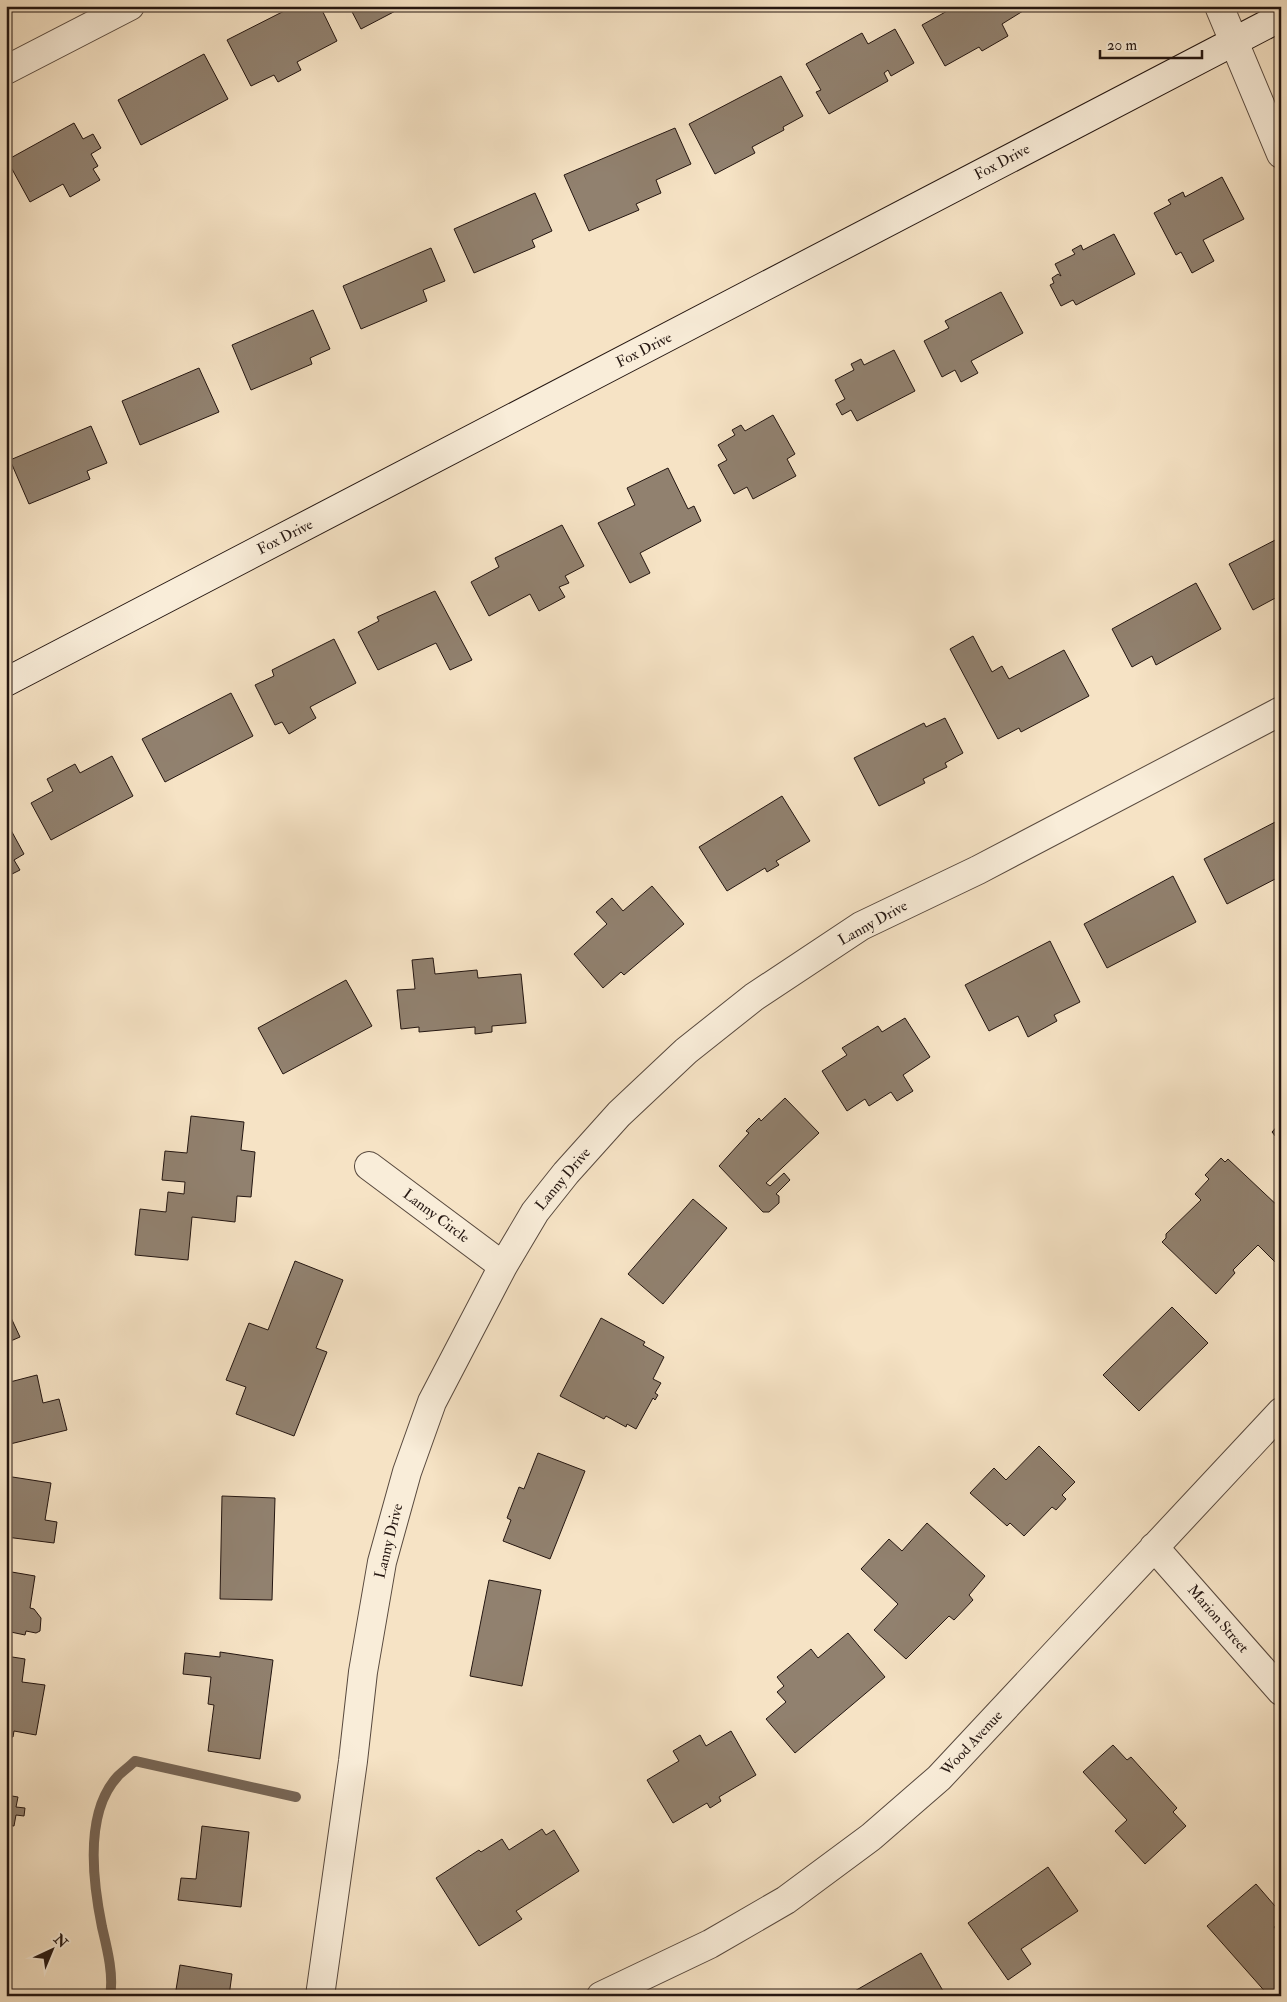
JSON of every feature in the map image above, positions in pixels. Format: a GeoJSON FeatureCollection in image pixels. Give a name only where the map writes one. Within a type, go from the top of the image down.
{"type":"FeatureCollection","features":[{"type":"Feature","properties":{"kind":"street"},"geometry":{"type":"LineString","coordinates":[[6,70],[130,6]]}},
{"type":"Feature","properties":{"kind":"street"},"geometry":{"type":"LineString","coordinates":[[1219,6],[1281,154]]}},
{"type":"Feature","properties":{"kind":"street","name":"Fox Drive"},"geometry":{"type":"LineString","coordinates":[[6,682],[1281,17]]}},
{"type":"Feature","properties":{"kind":"street","name":"Lanny Drive"},"geometry":{"type":"LineString","coordinates":[[320,1996],[353,1761],[363,1672],[382,1562],[406,1472],[432,1402],[503,1266],[535,1212],[566,1173],[619,1114],[686,1051],[754,997],[861,926],[978,870],[1281,710]]}},
{"type":"Feature","properties":{"kind":"street","name":"Lanny Circle"},"geometry":{"type":"LineString","coordinates":[[369,1166],[503,1266]]}},
{"type":"Feature","properties":{"kind":"street","name":"Wood Avenue"},"geometry":{"type":"LineString","coordinates":[[601,1996],[719,1939],[786,1900],[871,1838],[939,1778],[1281,1412]]}},
{"type":"Feature","properties":{"kind":"street","name":"Marion Street"},"geometry":{"type":"LineString","coordinates":[[1154,1547],[1281,1690]]}},
{"type":"Feature","properties":{"kind":"building"},"geometry":{"type":"Polygon","coordinates":[[[294,6],[320,6],[337,41],[297,62],[301,70],[278,82],[274,75],[251,86],[227,40],[294,6]]]}},
{"type":"Feature","properties":{"kind":"building"},"geometry":{"type":"Polygon","coordinates":[[[349,6],[405,6],[361,29],[349,6]]]}},
{"type":"Feature","properties":{"kind":"building"},"geometry":{"type":"Polygon","coordinates":[[[947,6],[1021,6],[1023,11],[1002,24],[1008,36],[982,51],[979,47],[945,66],[922,25],[949,10],[947,6]]]}},
{"type":"Feature","properties":{"kind":"building"},"geometry":{"type":"Polygon","coordinates":[[[895,29],[914,63],[891,76],[888,70],[884,73],[888,81],[829,114],[816,92],[821,90],[806,64],[862,33],[868,44],[895,29]]]}},
{"type":"Feature","properties":{"kind":"building"},"geometry":{"type":"Polygon","coordinates":[[[204,54],[228,99],[141,145],[118,100],[204,54]]]}},
{"type":"Feature","properties":{"kind":"building"},"geometry":{"type":"Polygon","coordinates":[[[781,76],[803,116],[783,127],[784,130],[752,147],[755,153],[715,174],[689,124],[781,76]]]}},
{"type":"Feature","properties":{"kind":"building"},"geometry":{"type":"Polygon","coordinates":[[[74,123],[83,139],[93,134],[101,148],[91,154],[98,166],[93,169],[100,180],[70,197],[63,184],[30,202],[7,160],[74,123]]]}},
{"type":"Feature","properties":{"kind":"building"},"geometry":{"type":"Polygon","coordinates":[[[675,128],[691,164],[656,180],[661,193],[636,204],[639,210],[589,231],[564,175],[675,128]]]}},
{"type":"Feature","properties":{"kind":"building"},"geometry":{"type":"Polygon","coordinates":[[[1222,177],[1244,219],[1203,240],[1214,261],[1192,273],[1181,252],[1176,255],[1154,213],[1171,204],[1168,200],[1183,192],[1185,197],[1222,177]]]}},
{"type":"Feature","properties":{"kind":"building"},"geometry":{"type":"Polygon","coordinates":[[[535,193],[552,231],[532,240],[535,247],[474,273],[454,229],[535,193]]]}},
{"type":"Feature","properties":{"kind":"building"},"geometry":{"type":"Polygon","coordinates":[[[1114,234],[1135,274],[1076,305],[1073,300],[1061,306],[1050,285],[1054,283],[1052,278],[1058,274],[1061,276],[1055,264],[1075,254],[1072,250],[1081,245],[1083,250],[1114,234]]]}},
{"type":"Feature","properties":{"kind":"building"},"geometry":{"type":"Polygon","coordinates":[[[431,248],[445,281],[423,290],[427,301],[361,329],[343,286],[431,248]]]}},
{"type":"Feature","properties":{"kind":"building"},"geometry":{"type":"Polygon","coordinates":[[[1001,292],[1023,333],[971,361],[978,373],[961,382],[955,370],[942,377],[924,341],[949,328],[945,321],[1001,292]]]}},
{"type":"Feature","properties":{"kind":"building"},"geometry":{"type":"Polygon","coordinates":[[[313,310],[330,349],[310,358],[312,364],[251,390],[232,345],[313,310]]]}},
{"type":"Feature","properties":{"kind":"building"},"geometry":{"type":"Polygon","coordinates":[[[894,350],[915,391],[857,421],[851,410],[842,415],[836,404],[845,399],[835,380],[854,370],[851,364],[861,359],[864,365],[894,350]]]}},
{"type":"Feature","properties":{"kind":"building"},"geometry":{"type":"Polygon","coordinates":[[[199,368],[219,412],[140,445],[122,401],[199,368]]]}},
{"type":"Feature","properties":{"kind":"building"},"geometry":{"type":"Polygon","coordinates":[[[773,415],[795,454],[787,459],[796,476],[753,499],[747,487],[734,494],[718,465],[727,460],[718,445],[735,435],[732,430],[741,425],[745,431],[773,415]]]}},
{"type":"Feature","properties":{"kind":"building"},"geometry":{"type":"Polygon","coordinates":[[[91,426],[107,463],[87,471],[90,479],[29,504],[10,460],[91,426]]]}},
{"type":"Feature","properties":{"kind":"building"},"geometry":{"type":"Polygon","coordinates":[[[668,468],[688,509],[694,506],[701,521],[640,553],[650,573],[630,583],[598,523],[635,505],[627,488],[668,468]]]}},
{"type":"Feature","properties":{"kind":"building"},"geometry":{"type":"Polygon","coordinates":[[[562,525],[584,566],[565,576],[569,583],[559,587],[565,597],[539,611],[530,594],[489,616],[471,582],[499,567],[495,558],[562,525]]]}},
{"type":"Feature","properties":{"kind":"building"},"geometry":{"type":"Polygon","coordinates":[[[1281,537],[1281,595],[1253,610],[1229,564],[1281,537]]]}},
{"type":"Feature","properties":{"kind":"building"},"geometry":{"type":"Polygon","coordinates":[[[1196,583],[1221,629],[1156,665],[1152,656],[1132,667],[1112,629],[1196,583]]]}},
{"type":"Feature","properties":{"kind":"building"},"geometry":{"type":"Polygon","coordinates":[[[435,591],[472,660],[450,670],[436,643],[378,670],[358,632],[379,621],[377,617],[435,591]]]}},
{"type":"Feature","properties":{"kind":"building"},"geometry":{"type":"Polygon","coordinates":[[[973,636],[992,672],[1002,666],[1009,679],[1064,650],[1089,696],[1021,732],[1019,728],[998,739],[950,649],[973,636]]]}},
{"type":"Feature","properties":{"kind":"building"},"geometry":{"type":"Polygon","coordinates":[[[334,639],[356,683],[310,707],[316,718],[289,734],[282,722],[275,725],[255,685],[274,676],[272,670],[334,639]]]}},
{"type":"Feature","properties":{"kind":"building"},"geometry":{"type":"Polygon","coordinates":[[[231,693],[253,736],[165,782],[142,739],[231,693]]]}},
{"type":"Feature","properties":{"kind":"building"},"geometry":{"type":"Polygon","coordinates":[[[945,718],[963,753],[945,763],[947,767],[923,779],[925,783],[879,806],[854,758],[924,723],[926,727],[945,718]]]}},
{"type":"Feature","properties":{"kind":"building"},"geometry":{"type":"Polygon","coordinates":[[[112,756],[133,796],[51,840],[31,803],[53,791],[47,779],[75,764],[80,773],[112,756]]]}},
{"type":"Feature","properties":{"kind":"building"},"geometry":{"type":"Polygon","coordinates":[[[782,796],[810,841],[776,861],[779,865],[767,872],[765,868],[727,891],[699,847],[782,796]]]}},
{"type":"Feature","properties":{"kind":"building"},"geometry":{"type":"Polygon","coordinates":[[[1281,819],[1281,876],[1227,904],[1204,859],[1281,819]]]}},
{"type":"Feature","properties":{"kind":"building"},"geometry":{"type":"Polygon","coordinates":[[[6,821],[24,854],[14,860],[20,870],[6,877],[6,821]]]}},
{"type":"Feature","properties":{"kind":"building"},"geometry":{"type":"Polygon","coordinates":[[[1173,876],[1196,922],[1107,968],[1084,924],[1173,876]]]}},
{"type":"Feature","properties":{"kind":"building"},"geometry":{"type":"Polygon","coordinates":[[[652,886],[684,924],[624,975],[621,972],[603,988],[574,954],[607,924],[596,912],[612,898],[623,911],[652,886]]]}},
{"type":"Feature","properties":{"kind":"building"},"geometry":{"type":"Polygon","coordinates":[[[1050,941],[1080,1002],[1054,1015],[1057,1021],[1028,1037],[1018,1016],[989,1031],[965,985],[1050,941]]]}},
{"type":"Feature","properties":{"kind":"building"},"geometry":{"type":"Polygon","coordinates":[[[433,958],[435,974],[477,970],[478,978],[521,974],[526,1023],[492,1026],[492,1032],[475,1034],[475,1027],[419,1032],[419,1027],[401,1029],[397,990],[415,989],[412,960],[433,958]]]}},
{"type":"Feature","properties":{"kind":"building"},"geometry":{"type":"Polygon","coordinates":[[[346,980],[372,1026],[283,1074],[258,1028],[346,980]]]}},
{"type":"Feature","properties":{"kind":"building"},"geometry":{"type":"Polygon","coordinates":[[[905,1018],[930,1057],[903,1075],[913,1091],[897,1101],[891,1092],[869,1106],[865,1099],[847,1111],[822,1071],[847,1055],[842,1048],[878,1026],[882,1032],[905,1018]]]}},
{"type":"Feature","properties":{"kind":"building"},"geometry":{"type":"Polygon","coordinates":[[[785,1098],[819,1133],[766,1183],[770,1186],[784,1173],[790,1180],[776,1194],[779,1196],[779,1203],[769,1212],[763,1212],[719,1166],[749,1133],[746,1131],[759,1118],[761,1121],[785,1098]]]}},
{"type":"Feature","properties":{"kind":"building"},"geometry":{"type":"Polygon","coordinates":[[[191,1116],[244,1122],[241,1150],[255,1152],[251,1197],[237,1196],[235,1222],[192,1217],[188,1260],[135,1255],[140,1209],[166,1212],[168,1192],[184,1194],[185,1182],[162,1180],[165,1151],[187,1153],[191,1116]]]}},
{"type":"Feature","properties":{"kind":"building"},"geometry":{"type":"Polygon","coordinates":[[[1281,1122],[1281,1143],[1272,1132],[1281,1122]]]}},
{"type":"Feature","properties":{"kind":"building"},"geometry":{"type":"Polygon","coordinates":[[[1221,1158],[1225,1162],[1228,1159],[1281,1209],[1281,1256],[1275,1262],[1258,1245],[1233,1270],[1235,1273],[1216,1294],[1162,1242],[1166,1238],[1166,1234],[1201,1200],[1195,1194],[1209,1179],[1205,1175],[1221,1158]]]}},
{"type":"Feature","properties":{"kind":"building"},"geometry":{"type":"Polygon","coordinates":[[[693,1199],[727,1228],[663,1304],[628,1274],[693,1199]]]}},
{"type":"Feature","properties":{"kind":"building"},"geometry":{"type":"Polygon","coordinates":[[[295,1261],[343,1280],[316,1348],[327,1352],[294,1436],[236,1414],[246,1387],[226,1380],[249,1323],[268,1330],[295,1261]]]}},
{"type":"Feature","properties":{"kind":"building"},"geometry":{"type":"Polygon","coordinates":[[[6,1307],[20,1337],[6,1343],[6,1307]]]}},
{"type":"Feature","properties":{"kind":"building"},"geometry":{"type":"Polygon","coordinates":[[[1172,1307],[1208,1343],[1139,1411],[1103,1375],[1172,1307]]]}},
{"type":"Feature","properties":{"kind":"building"},"geometry":{"type":"Polygon","coordinates":[[[601,1318],[645,1342],[643,1345],[664,1357],[653,1379],[661,1383],[655,1393],[658,1395],[655,1400],[653,1398],[636,1429],[627,1424],[626,1427],[606,1416],[604,1419],[560,1396],[601,1318]]]}},
{"type":"Feature","properties":{"kind":"building"},"geometry":{"type":"Polygon","coordinates":[[[37,1375],[43,1403],[59,1399],[67,1430],[6,1445],[6,1383],[37,1375]]]}},
{"type":"Feature","properties":{"kind":"building"},"geometry":{"type":"Polygon","coordinates":[[[1039,1446],[1075,1482],[1062,1495],[1066,1499],[1056,1510],[1052,1507],[1024,1536],[1010,1523],[1007,1526],[970,1493],[994,1468],[1006,1480],[1039,1446]]]}},
{"type":"Feature","properties":{"kind":"building"},"geometry":{"type":"Polygon","coordinates":[[[538,1453],[585,1471],[550,1559],[503,1541],[511,1520],[507,1518],[519,1487],[524,1489],[538,1453]]]}},
{"type":"Feature","properties":{"kind":"building"},"geometry":{"type":"Polygon","coordinates":[[[6,1476],[51,1483],[45,1520],[57,1522],[54,1543],[6,1537],[6,1476]]]}},
{"type":"Feature","properties":{"kind":"building"},"geometry":{"type":"Polygon","coordinates":[[[222,1496],[275,1498],[272,1600],[220,1599],[222,1496]]]}},
{"type":"Feature","properties":{"kind":"building"},"geometry":{"type":"Polygon","coordinates":[[[927,1523],[985,1576],[969,1595],[973,1600],[954,1620],[949,1616],[906,1659],[874,1630],[898,1604],[861,1569],[889,1539],[902,1551],[927,1523]]]}},
{"type":"Feature","properties":{"kind":"building"},"geometry":{"type":"Polygon","coordinates":[[[6,1571],[35,1576],[30,1608],[34,1609],[41,1618],[40,1631],[36,1633],[26,1631],[25,1635],[6,1631],[6,1571]]]}},
{"type":"Feature","properties":{"kind":"building"},"geometry":{"type":"Polygon","coordinates":[[[489,1580],[541,1590],[522,1686],[470,1676],[489,1580]]]}},
{"type":"Feature","properties":{"kind":"building"},"geometry":{"type":"Polygon","coordinates":[[[848,1633],[885,1677],[795,1753],[766,1719],[786,1702],[777,1692],[784,1686],[777,1677],[811,1649],[818,1658],[848,1633]]]}},
{"type":"Feature","properties":{"kind":"building"},"geometry":{"type":"Polygon","coordinates":[[[220,1652],[273,1660],[260,1759],[208,1751],[214,1705],[208,1704],[211,1677],[183,1674],[185,1653],[220,1657],[220,1652]]]}},
{"type":"Feature","properties":{"kind":"building"},"geometry":{"type":"Polygon","coordinates":[[[6,1656],[25,1659],[22,1682],[45,1685],[36,1735],[14,1731],[13,1737],[6,1736],[6,1656]]]}},
{"type":"Feature","properties":{"kind":"building"},"geometry":{"type":"Polygon","coordinates":[[[731,1731],[756,1775],[719,1797],[721,1801],[710,1808],[707,1803],[673,1823],[647,1780],[679,1761],[673,1751],[700,1735],[706,1746],[731,1731]]]}},
{"type":"Feature","properties":{"kind":"building"},"geometry":{"type":"Polygon","coordinates":[[[1113,1745],[1127,1760],[1131,1757],[1177,1808],[1173,1812],[1186,1826],[1145,1864],[1115,1831],[1127,1820],[1083,1772],[1113,1745]]]}},
{"type":"Feature","properties":{"kind":"building"},"geometry":{"type":"Polygon","coordinates":[[[6,1795],[18,1797],[16,1807],[25,1808],[24,1816],[16,1815],[14,1826],[6,1825],[6,1795]]]}},
{"type":"Feature","properties":{"kind":"building"},"geometry":{"type":"Polygon","coordinates":[[[202,1826],[249,1832],[241,1907],[178,1900],[181,1878],[196,1879],[202,1826]]]}},
{"type":"Feature","properties":{"kind":"building"},"geometry":{"type":"Polygon","coordinates":[[[542,1829],[546,1835],[554,1830],[579,1871],[516,1911],[522,1919],[479,1946],[436,1878],[479,1850],[481,1852],[502,1839],[509,1850],[542,1829]]]}},
{"type":"Feature","properties":{"kind":"building"},"geometry":{"type":"Polygon","coordinates":[[[1048,1867],[1078,1911],[1021,1949],[1031,1964],[1008,1980],[968,1923],[1048,1867]]]}},
{"type":"Feature","properties":{"kind":"building"},"geometry":{"type":"Polygon","coordinates":[[[1256,1884],[1281,1913],[1281,1922],[1274,1927],[1281,1935],[1281,1996],[1269,1996],[1207,1926],[1256,1884]]]}},
{"type":"Feature","properties":{"kind":"building"},"geometry":{"type":"Polygon","coordinates":[[[921,1953],[946,1996],[846,1996],[921,1953]]]}},
{"type":"Feature","properties":{"kind":"building"},"geometry":{"type":"Polygon","coordinates":[[[180,1965],[232,1974],[229,1996],[175,1996],[180,1965]]]}},
{"type":"Feature","properties":{"kind":"waterway"},"geometry":{"type":"LineString","coordinates":[[110,1996],[111,1970],[96,1890],[94,1848],[100,1809],[107,1791],[118,1776],[135,1761],[296,1797]]}}]}
